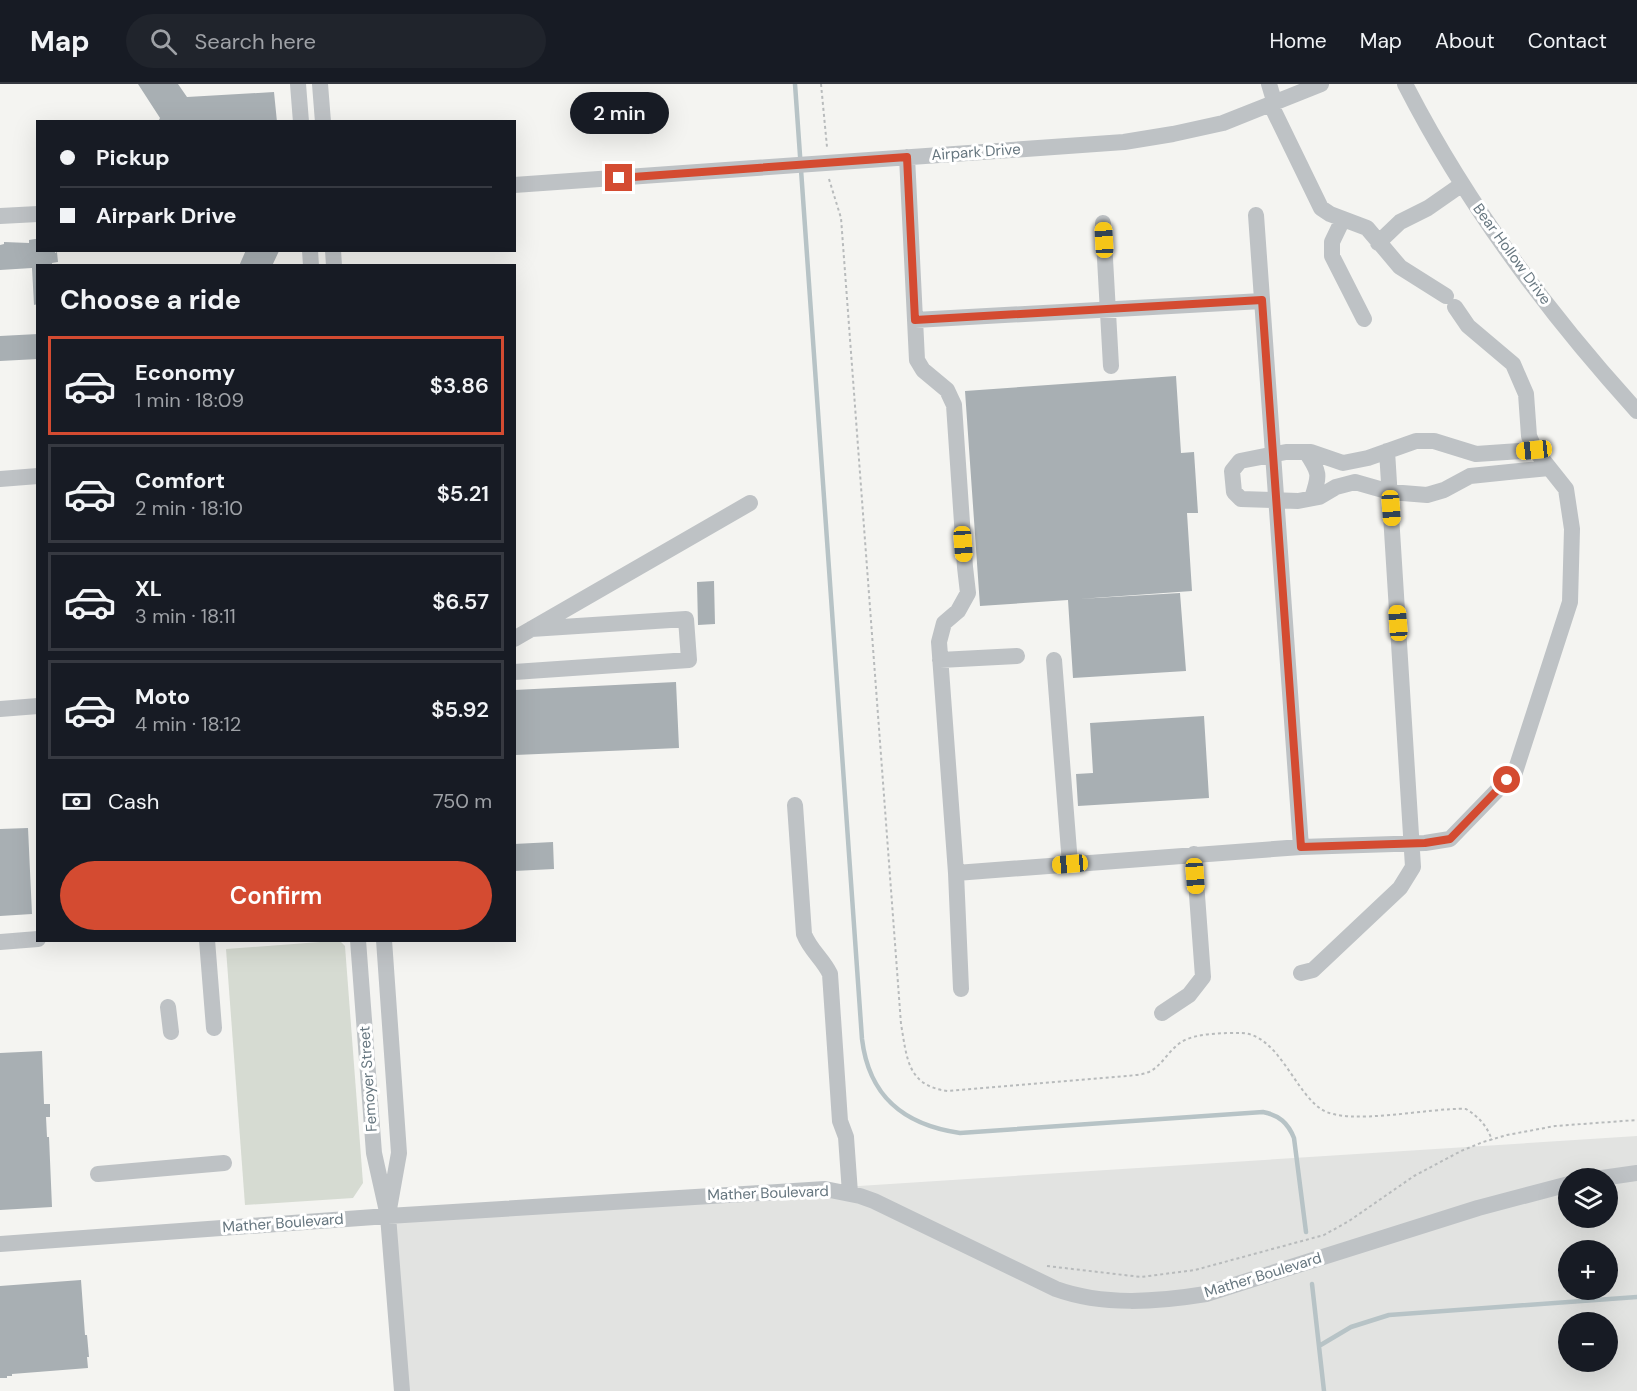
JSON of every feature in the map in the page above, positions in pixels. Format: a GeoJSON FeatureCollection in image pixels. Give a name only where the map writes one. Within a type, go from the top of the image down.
{"type":"FeatureCollection","features":[{"type":"Feature","properties":{"kind":"street"},"geometry":{"type":"LineString","coordinates":[[298,84],[301,120]]}},
{"type":"Feature","properties":{"kind":"street"},"geometry":{"type":"LineString","coordinates":[[320,84],[323,120]]}},
{"type":"Feature","properties":{"kind":"street"},"geometry":{"type":"LineString","coordinates":[[956,873],[1194,854],[1450,839],[1515,772],[1570,602],[1572,534],[1566,489],[1534,450],[1529,436],[1526,393],[1513,364],[1468,326],[1450,301],[1400,267],[1367,228],[1321,208],[1273,104],[1269,84]]}},
{"type":"Feature","properties":{"kind":"street","name":"Airpark Drive"},"geometry":{"type":"LineString","coordinates":[[516,185],[1124,142],[1223,123],[1321,84]]}},
{"type":"Feature","properties":{"kind":"street","name":"Bear Hollow Drive"},"geometry":{"type":"LineString","coordinates":[[1405,84],[1461,185],[1485,220],[1573,338],[1637,411]]}},
{"type":"Feature","properties":{"kind":"street"},"geometry":{"type":"LineString","coordinates":[[907,157],[917,360],[923,370],[947,390],[954,405],[968,593],[958,611],[944,623],[939,642],[956,873],[961,989]]}},
{"type":"Feature","properties":{"kind":"street"},"geometry":{"type":"LineString","coordinates":[[1378,243],[1400,222],[1428,208],[1461,185]]}},
{"type":"Feature","properties":{"kind":"street"},"geometry":{"type":"LineString","coordinates":[[0,216],[36,214]]}},
{"type":"Feature","properties":{"kind":"street"},"geometry":{"type":"LineString","coordinates":[[1256,215],[1301,847]]}},
{"type":"Feature","properties":{"kind":"street"},"geometry":{"type":"LineString","coordinates":[[1343,219],[1332,242],[1332,256],[1364,319]]}},
{"type":"Feature","properties":{"kind":"street"},"geometry":{"type":"LineString","coordinates":[[1103,223],[1111,366]]}},
{"type":"Feature","properties":{"kind":"street"},"geometry":{"type":"LineString","coordinates":[[915,320],[1262,300]]}},
{"type":"Feature","properties":{"kind":"street"},"geometry":{"type":"LineString","coordinates":[[1534,450],[1476,454],[1434,441],[1416,441],[1357,461],[1343,463],[1306,452],[1273,454],[1240,461],[1232,471],[1234,492],[1241,499],[1298,501],[1319,497],[1336,487],[1355,482],[1390,492],[1427,495],[1444,490],[1470,476],[1549,468]]}},
{"type":"Feature","properties":{"kind":"street"},"geometry":{"type":"LineString","coordinates":[[1301,974],[1313,970],[1400,888],[1413,867],[1387,451]]}},
{"type":"Feature","properties":{"kind":"street"},"geometry":{"type":"LineString","coordinates":[[1306,452],[1318,470],[1318,481],[1312,498]]}},
{"type":"Feature","properties":{"kind":"street"},"geometry":{"type":"LineString","coordinates":[[0,479],[36,476]]}},
{"type":"Feature","properties":{"kind":"street"},"geometry":{"type":"LineString","coordinates":[[516,638],[750,503]]}},
{"type":"Feature","properties":{"kind":"street"},"geometry":{"type":"LineString","coordinates":[[516,672],[689,660],[686,619],[531,629]]}},
{"type":"Feature","properties":{"kind":"street"},"geometry":{"type":"LineString","coordinates":[[940,660],[1017,656]]}},
{"type":"Feature","properties":{"kind":"street"},"geometry":{"type":"LineString","coordinates":[[1054,660],[1070,864]]}},
{"type":"Feature","properties":{"kind":"street"},"geometry":{"type":"LineString","coordinates":[[0,709],[36,706]]}},
{"type":"Feature","properties":{"kind":"street"},"geometry":{"type":"LineString","coordinates":[[795,806],[804,934],[809,947],[825,964],[830,974],[840,1121],[846,1137],[850,1193]]}},
{"type":"Feature","properties":{"kind":"street"},"geometry":{"type":"LineString","coordinates":[[1162,1013],[1189,995],[1203,977],[1194,854]]}},
{"type":"Feature","properties":{"kind":"street"},"geometry":{"type":"LineString","coordinates":[[0,942],[36,939]]}},
{"type":"Feature","properties":{"kind":"street"},"geometry":{"type":"LineString","coordinates":[[207,942],[214,1028]]}},
{"type":"Feature","properties":{"kind":"street","name":"Femoyer Street"},"geometry":{"type":"LineString","coordinates":[[358,942],[374,1153],[388,1216],[402,1391]]}},
{"type":"Feature","properties":{"kind":"street","name":"Femoyer Street"},"geometry":{"type":"LineString","coordinates":[[384,942],[399,1153],[388,1216]]}},
{"type":"Feature","properties":{"kind":"street"},"geometry":{"type":"LineString","coordinates":[[168,1007],[171,1032]]}},
{"type":"Feature","properties":{"kind":"street"},"geometry":{"type":"LineString","coordinates":[[98,1174],[224,1163]]}},
{"type":"Feature","properties":{"kind":"street"},"geometry":{"type":"LineString","coordinates":[[1618,1176],[1637,1173]]}},
{"type":"Feature","properties":{"kind":"street","name":"Mather Boulevard"},"geometry":{"type":"LineString","coordinates":[[0,1244],[809,1189],[850,1193],[874,1201],[1056,1290],[1087,1299],[1116,1301],[1206,1294],[1478,1208],[1558,1187]]}},
{"type":"Feature","properties":{"kind":"path"},"geometry":{"type":"LineString","coordinates":[[820,84],[827,144]]}},
{"type":"Feature","properties":{"kind":"path"},"geometry":{"type":"LineString","coordinates":[[829,179],[841,218],[901,1024],[907,1060],[916,1078],[936,1090],[948,1091],[1126,1076],[1147,1073],[1175,1047],[1196,1036],[1249,1034],[1268,1045],[1313,1101],[1328,1113],[1351,1117],[1466,1109],[1484,1123],[1492,1140]]}},
{"type":"Feature","properties":{"kind":"path"},"geometry":{"type":"LineString","coordinates":[[1043,1265],[1141,1277],[1195,1270],[1324,1235],[1349,1221],[1414,1176],[1461,1151],[1492,1140],[1555,1126],[1637,1120]]}},
{"type":"Feature","properties":{"kind":"shaded area"},"geometry":{"type":"Polygon","coordinates":[[[320,942],[341,942],[345,946],[363,1183],[353,1198],[245,1205],[226,949],[320,942]]]}},
{"type":"Feature","properties":{"kind":"shaded area"},"geometry":{"type":"Polygon","coordinates":[[[1637,1136],[1637,1391],[402,1391],[391,1216],[1637,1136]]]}},
{"type":"Feature","properties":{"kind":"building"},"geometry":{"type":"Polygon","coordinates":[[[138,84],[178,84],[187,97],[274,92],[277,120],[159,120],[160,118],[138,84]]]}},
{"type":"Feature","properties":{"kind":"building"},"geometry":{"type":"Polygon","coordinates":[[[36,239],[36,252],[57,252],[58,262],[36,264],[36,304],[34,305],[32,268],[0,270],[0,245],[4,242],[29,243],[29,240],[36,239]]]}},
{"type":"Feature","properties":{"kind":"building"},"geometry":{"type":"Polygon","coordinates":[[[245,252],[279,252],[273,264],[240,264],[245,252]]]}},
{"type":"Feature","properties":{"kind":"building"},"geometry":{"type":"Polygon","coordinates":[[[36,334],[36,359],[0,361],[0,336],[36,334]]]}},
{"type":"Feature","properties":{"kind":"building"},"geometry":{"type":"Polygon","coordinates":[[[1176,376],[1181,453],[1194,452],[1198,513],[1187,513],[1192,591],[1079,599],[1180,593],[1186,671],[1073,678],[1068,600],[980,606],[965,391],[1176,376]]]}},
{"type":"Feature","properties":{"kind":"building"},"geometry":{"type":"Polygon","coordinates":[[[714,581],[715,624],[698,625],[697,582],[714,581]]]}},
{"type":"Feature","properties":{"kind":"building"},"geometry":{"type":"Polygon","coordinates":[[[676,682],[679,748],[516,755],[516,690],[676,682]]]}},
{"type":"Feature","properties":{"kind":"building"},"geometry":{"type":"Polygon","coordinates":[[[1204,716],[1209,798],[1078,806],[1076,774],[1093,773],[1090,723],[1204,716]]]}},
{"type":"Feature","properties":{"kind":"building"},"geometry":{"type":"Polygon","coordinates":[[[28,828],[32,914],[0,916],[0,829],[28,828]]]}},
{"type":"Feature","properties":{"kind":"building"},"geometry":{"type":"Polygon","coordinates":[[[553,842],[554,869],[516,871],[516,844],[553,842]]]}},
{"type":"Feature","properties":{"kind":"building"},"geometry":{"type":"Polygon","coordinates":[[[42,1051],[44,1104],[50,1104],[50,1117],[46,1117],[52,1207],[0,1210],[0,1053],[42,1051]]]}},
{"type":"Feature","properties":{"kind":"building"},"geometry":{"type":"Polygon","coordinates":[[[81,1280],[89,1357],[87,1357],[88,1368],[12,1374],[7,1378],[0,1378],[0,1286],[81,1280]]]}},
{"type":"Feature","properties":{"kind":"waterway"},"geometry":{"type":"LineString","coordinates":[[795,84],[862,1039],[872,1077],[881,1092],[906,1115],[922,1123],[960,1133],[1269,1113],[1282,1121],[1294,1138],[1306,1232]]}},
{"type":"Feature","properties":{"kind":"waterway"},"geometry":{"type":"LineString","coordinates":[[1312,1284],[1324,1391]]}},
{"type":"Feature","properties":{"kind":"waterway"},"geometry":{"type":"LineString","coordinates":[[1319,1346],[1351,1327],[1389,1315],[1637,1297]]}},
{"type":"Feature","properties":{"kind":"route"},"geometry":{"type":"LineString","coordinates":[[619,178],[907,157],[915,320],[1262,300],[1301,847],[1425,843],[1450,839],[1507,780]]}}]}
